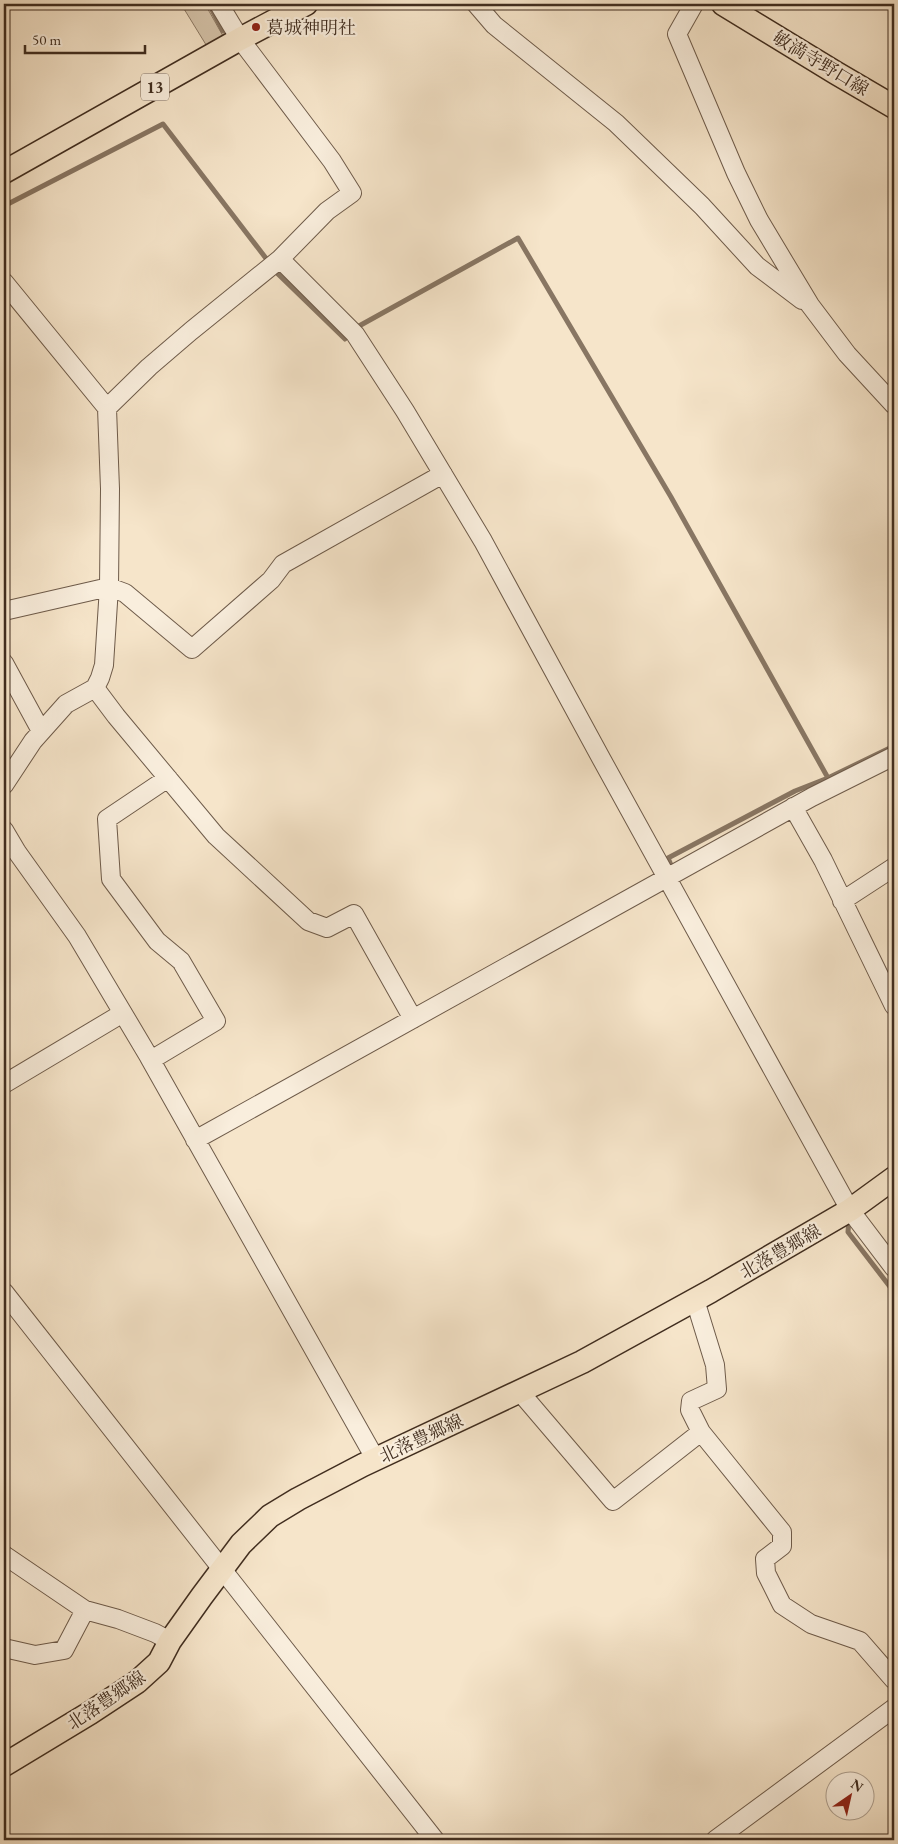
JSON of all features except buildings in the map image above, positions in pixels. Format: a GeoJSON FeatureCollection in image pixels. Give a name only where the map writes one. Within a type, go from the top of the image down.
{"type":"FeatureCollection","features":[{"type":"Feature","properties":{"kind":"main road","name":"13"},"geometry":{"type":"LineString","coordinates":[[4,172],[306,4]]}},
{"type":"Feature","properties":{"kind":"main road","name":"敏満寺野口線"},"geometry":{"type":"LineString","coordinates":[[723,4],[894,106]]}},
{"type":"Feature","properties":{"kind":"main road","name":"北落豊郷線"},"geometry":{"type":"LineString","coordinates":[[4,1764],[90,1713],[137,1682],[159,1662],[170,1641],[221,1570],[241,1544],[270,1516],[298,1499],[376,1460],[582,1362],[695,1300],[850,1210],[894,1178]]}},
{"type":"Feature","properties":{"kind":"street"},"geometry":{"type":"LineString","coordinates":[[106,408],[191,331],[280,259],[327,212],[352,193],[332,161],[240,39],[219,4]]}},
{"type":"Feature","properties":{"kind":"street"},"geometry":{"type":"LineString","coordinates":[[476,4],[494,26],[616,123],[659,162],[757,266],[810,306]]}},
{"type":"Feature","properties":{"kind":"street"},"geometry":{"type":"LineString","coordinates":[[694,4],[677,34],[736,173],[759,220],[810,306],[847,354],[894,404]]}},
{"type":"Feature","properties":{"kind":"street"},"geometry":{"type":"LineString","coordinates":[[280,259],[355,334],[405,410],[483,542],[850,1210],[894,1268]]}},
{"type":"Feature","properties":{"kind":"street"},"geometry":{"type":"LineString","coordinates":[[4,282],[106,408],[110,489],[109,587],[104,665],[100,678],[95,688],[66,704],[41,731],[4,785]]}},
{"type":"Feature","properties":{"kind":"street"},"geometry":{"type":"LineString","coordinates":[[4,610],[109,587],[126,593],[192,649],[271,580],[283,564],[442,474]]}},
{"type":"Feature","properties":{"kind":"street"},"geometry":{"type":"LineString","coordinates":[[4,663],[41,731]]}},
{"type":"Feature","properties":{"kind":"street"},"geometry":{"type":"LineString","coordinates":[[95,688],[216,836],[308,921],[326,928],[354,914],[413,1019]]}},
{"type":"Feature","properties":{"kind":"street"},"geometry":{"type":"LineString","coordinates":[[195,1140],[793,807],[892,761]]}},
{"type":"Feature","properties":{"kind":"street"},"geometry":{"type":"LineString","coordinates":[[151,1060],[216,1021],[181,960],[157,941],[111,879],[106,819],[168,778]]}},
{"type":"Feature","properties":{"kind":"street"},"geometry":{"type":"LineString","coordinates":[[793,807],[823,860],[894,1006]]}},
{"type":"Feature","properties":{"kind":"street"},"geometry":{"type":"LineString","coordinates":[[4,830],[17,852],[77,936],[151,1060],[376,1460]]}},
{"type":"Feature","properties":{"kind":"street"},"geometry":{"type":"LineString","coordinates":[[842,901],[894,867]]}},
{"type":"Feature","properties":{"kind":"street"},"geometry":{"type":"LineString","coordinates":[[4,1084],[123,1013]]}},
{"type":"Feature","properties":{"kind":"street"},"geometry":{"type":"LineString","coordinates":[[4,1292],[435,1840]]}},
{"type":"Feature","properties":{"kind":"street"},"geometry":{"type":"LineString","coordinates":[[695,1300],[715,1365],[717,1389],[691,1401],[690,1410],[701,1432],[782,1532],[782,1546],[765,1559],[766,1573],[782,1605],[811,1624],[860,1641],[894,1680]]}},
{"type":"Feature","properties":{"kind":"street"},"geometry":{"type":"LineString","coordinates":[[520,1392],[613,1501],[701,1432]]}},
{"type":"Feature","properties":{"kind":"street"},"geometry":{"type":"LineString","coordinates":[[4,1556],[85,1610],[118,1619],[155,1633],[170,1641]]}},
{"type":"Feature","properties":{"kind":"street"},"geometry":{"type":"LineString","coordinates":[[4,1648],[35,1655],[64,1650],[85,1610]]}},
{"type":"Feature","properties":{"kind":"street"},"geometry":{"type":"LineString","coordinates":[[715,1840],[894,1708]]}},
{"type":"Feature","properties":{"kind":"shaded area"},"geometry":{"type":"Polygon","coordinates":[[[181,4],[205,4],[232,52],[216,61],[181,4]]]}},
{"type":"Feature","properties":{"kind":"waterway"},"geometry":{"type":"LineString","coordinates":[[209,4],[223,31]]}},
{"type":"Feature","properties":{"kind":"waterway"},"geometry":{"type":"LineString","coordinates":[[4,206],[163,124],[278,274],[345,339],[359,326],[518,238],[671,497],[828,778],[894,746]]}},
{"type":"Feature","properties":{"kind":"waterway"},"geometry":{"type":"LineString","coordinates":[[673,870],[668,858],[795,791],[828,778]]}},
{"type":"Feature","properties":{"kind":"waterway"},"geometry":{"type":"LineString","coordinates":[[849,1218],[848,1232],[894,1292]]}},
{"type":"Feature","properties":{"kind":"place","name":"葛城神明社"},"geometry":{"type":"Point","coordinates":[256,27]}}]}
